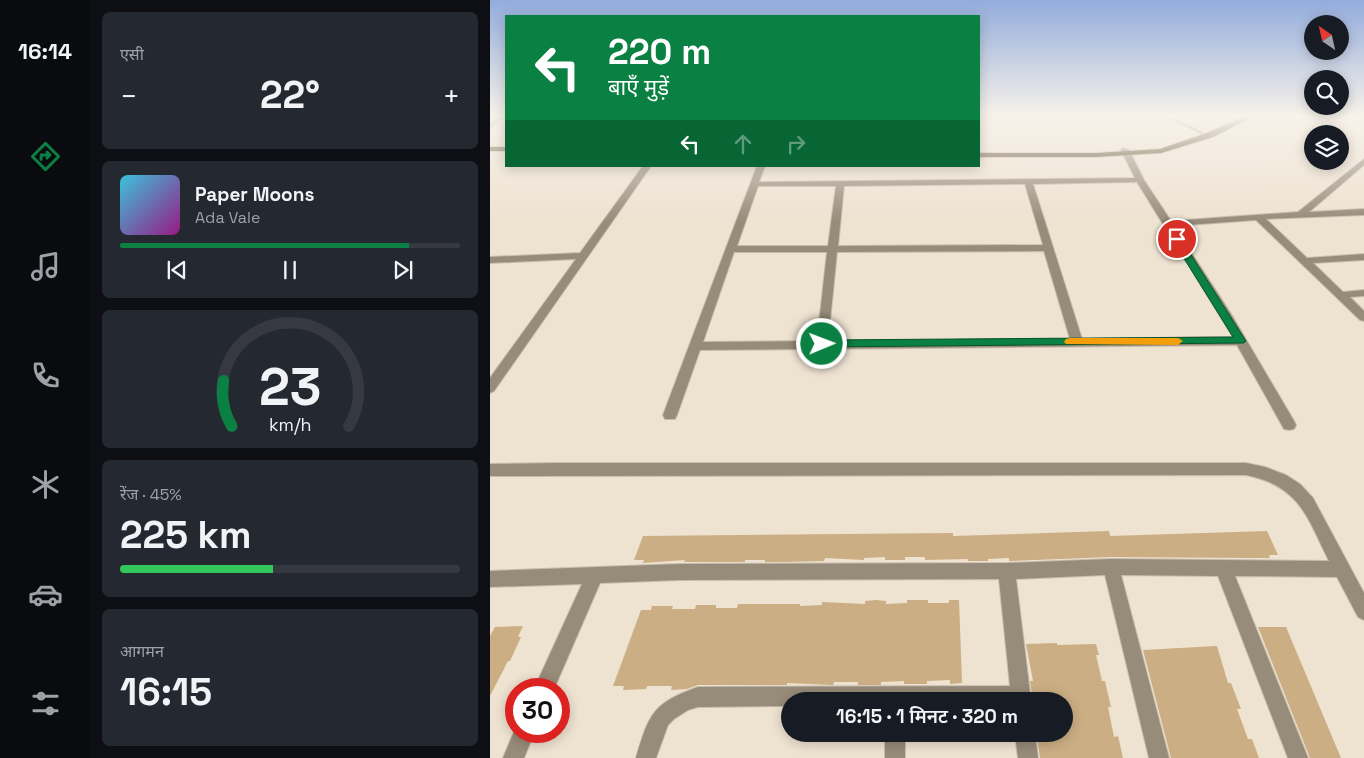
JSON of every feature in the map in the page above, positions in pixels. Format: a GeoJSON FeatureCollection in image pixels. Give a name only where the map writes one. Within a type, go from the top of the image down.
{"type":"FeatureCollection","features":[{"type":"Feature","properties":{"kind":"main road"},"geometry":{"type":"LineString","coordinates":[[980,153],[1148,151]]}},
{"type":"Feature","properties":{"kind":"main road"},"geometry":{"type":"LineString","coordinates":[[490,153],[505,153]]}},
{"type":"Feature","properties":{"kind":"street"},"geometry":{"type":"LineString","coordinates":[[1126,152],[1140,180],[1240,341],[1289,425]]}},
{"type":"Feature","properties":{"kind":"street"},"geometry":{"type":"LineString","coordinates":[[1300,215],[1364,161]]}},
{"type":"Feature","properties":{"kind":"street"},"geometry":{"type":"LineString","coordinates":[[490,388],[646,167]]}},
{"type":"Feature","properties":{"kind":"street"},"geometry":{"type":"LineString","coordinates":[[670,415],[761,167]]}},
{"type":"Feature","properties":{"kind":"street"},"geometry":{"type":"LineString","coordinates":[[756,184],[1140,180]]}},
{"type":"Feature","properties":{"kind":"street"},"geometry":{"type":"LineString","coordinates":[[1028,181],[1077,342]]}},
{"type":"Feature","properties":{"kind":"street"},"geometry":{"type":"LineString","coordinates":[[822,344],[840,183]]}},
{"type":"Feature","properties":{"kind":"street"},"geometry":{"type":"LineString","coordinates":[[1167,224],[1364,212]]}},
{"type":"Feature","properties":{"kind":"street"},"geometry":{"type":"LineString","coordinates":[[1258,217],[1364,317]]}},
{"type":"Feature","properties":{"kind":"street"},"geometry":{"type":"LineString","coordinates":[[731,249],[1048,248]]}},
{"type":"Feature","properties":{"kind":"street"},"geometry":{"type":"LineString","coordinates":[[490,260],[584,256]]}},
{"type":"Feature","properties":{"kind":"street"},"geometry":{"type":"LineString","coordinates":[[1305,261],[1364,257]]}},
{"type":"Feature","properties":{"kind":"street"},"geometry":{"type":"LineString","coordinates":[[1341,295],[1364,293]]}},
{"type":"Feature","properties":{"kind":"street"},"geometry":{"type":"LineString","coordinates":[[695,346],[1240,341]]}},
{"type":"Feature","properties":{"kind":"street"},"geometry":{"type":"LineString","coordinates":[[490,470],[1246,469],[1266,472],[1282,479],[1297,490],[1308,503],[1363,609]]}},
{"type":"Feature","properties":{"kind":"street"},"geometry":{"type":"LineString","coordinates":[[490,579],[690,572],[1007,571],[1111,567],[1342,569]]}},
{"type":"Feature","properties":{"kind":"street"},"geometry":{"type":"LineString","coordinates":[[1111,567],[1159,758]]}},
{"type":"Feature","properties":{"kind":"street"},"geometry":{"type":"LineString","coordinates":[[1224,569],[1298,758]]}},
{"type":"Feature","properties":{"kind":"street"},"geometry":{"type":"LineString","coordinates":[[1007,571],[1020,692]]}},
{"type":"Feature","properties":{"kind":"street"},"geometry":{"type":"LineString","coordinates":[[549,678],[595,575]]}},
{"type":"Feature","properties":{"kind":"street"},"geometry":{"type":"LineString","coordinates":[[646,758],[656,726],[665,713],[677,703],[698,697],[781,697]]}},
{"type":"Feature","properties":{"kind":"street"},"geometry":{"type":"LineString","coordinates":[[894,758],[895,742]]}},
{"type":"Feature","properties":{"kind":"street"},"geometry":{"type":"LineString","coordinates":[[1026,742],[1028,758]]}},
{"type":"Feature","properties":{"kind":"street"},"geometry":{"type":"LineString","coordinates":[[512,758],[519,743]]}},
{"type":"Feature","properties":{"kind":"building"},"geometry":{"type":"Polygon","coordinates":[[[1109,531],[1110,536],[1267,531],[1278,555],[1269,555],[1270,558],[1111,557],[1009,561],[1009,558],[988,559],[988,561],[968,561],[968,559],[925,560],[925,557],[905,557],[905,560],[885,560],[885,557],[864,558],[864,560],[825,558],[824,561],[785,562],[745,560],[745,562],[684,562],[685,560],[643,563],[644,560],[634,560],[643,536],[953,533],[953,536],[1109,531]]]}},
{"type":"Feature","properties":{"kind":"building"},"geometry":{"type":"Polygon","coordinates":[[[876,600],[886,601],[886,604],[907,603],[907,600],[949,603],[949,600],[959,600],[962,683],[950,684],[950,680],[927,681],[927,684],[904,684],[904,681],[881,682],[881,685],[858,685],[858,682],[834,682],[833,685],[787,683],[787,685],[698,685],[687,689],[671,690],[672,686],[647,686],[646,689],[623,690],[624,686],[613,686],[641,610],[651,610],[652,606],[673,606],[672,609],[695,609],[696,605],[716,605],[716,608],[737,608],[738,604],[800,604],[800,606],[822,605],[822,602],[865,604],[865,601],[876,600]]]}},
{"type":"Feature","properties":{"kind":"building"},"geometry":{"type":"Polygon","coordinates":[[[523,626],[518,637],[521,637],[510,661],[508,661],[490,696],[490,636],[495,627],[523,626]]]}},
{"type":"Feature","properties":{"kind":"building"},"geometry":{"type":"Polygon","coordinates":[[[1258,627],[1286,627],[1341,758],[1310,758],[1258,627]]]}},
{"type":"Feature","properties":{"kind":"building"},"geometry":{"type":"Polygon","coordinates":[[[1026,644],[1096,644],[1099,655],[1096,655],[1102,681],[1105,681],[1111,707],[1108,707],[1114,737],[1118,736],[1123,758],[1040,758],[1038,742],[1073,742],[1073,692],[1032,692],[1030,681],[1033,681],[1026,644]]]}},
{"type":"Feature","properties":{"kind":"building"},"geometry":{"type":"Polygon","coordinates":[[[1217,646],[1228,683],[1231,683],[1241,709],[1237,709],[1248,739],[1252,739],[1259,758],[1171,758],[1143,650],[1217,646]]]}},
{"type":"Feature","properties":{"kind":"slow traffic"},"geometry":{"type":"LineString","coordinates":[[1070,342],[1178,341]]}},
{"type":"Feature","properties":{"kind":"route"},"geometry":{"type":"LineString","coordinates":[[822,344],[1240,341],[1177,239]]}}]}
